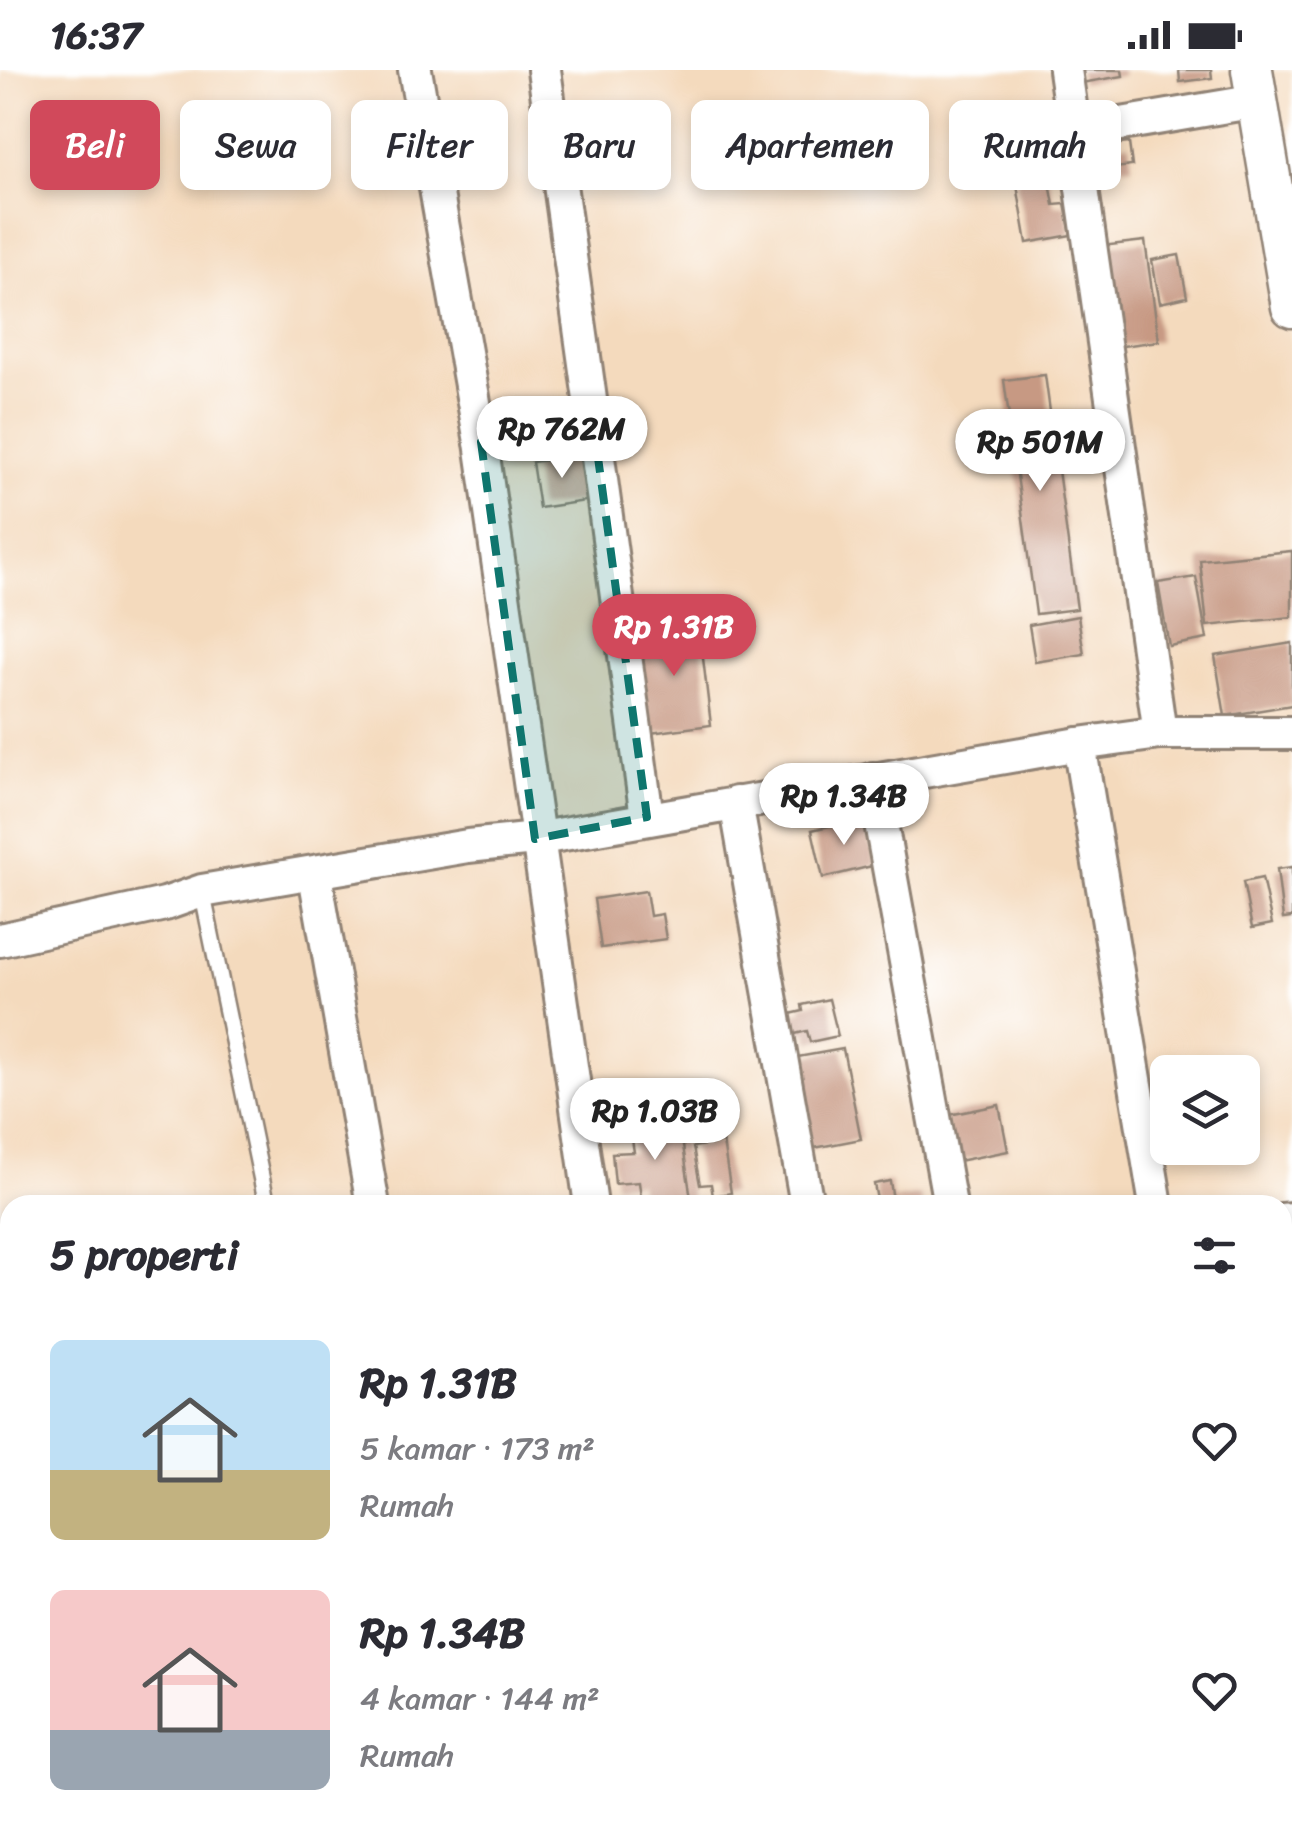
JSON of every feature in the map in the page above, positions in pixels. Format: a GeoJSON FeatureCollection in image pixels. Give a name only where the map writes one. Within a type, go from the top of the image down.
{"type":"FeatureCollection","features":[{"type":"Feature","properties":{"kind":"street"},"geometry":{"type":"LineString","coordinates":[[415,70],[481,442],[589,1195]]}},
{"type":"Feature","properties":{"kind":"street"},"geometry":{"type":"LineString","coordinates":[[544,70],[647,818]]}},
{"type":"Feature","properties":{"kind":"street"},"geometry":{"type":"LineString","coordinates":[[1065,70],[1069,100]]}},
{"type":"Feature","properties":{"kind":"street"},"geometry":{"type":"LineString","coordinates":[[1121,120],[1254,85],[1292,307]]}},
{"type":"Feature","properties":{"kind":"street"},"geometry":{"type":"LineString","coordinates":[[1082,190],[1160,733]]}},
{"type":"Feature","properties":{"kind":"street"},"geometry":{"type":"LineString","coordinates":[[481,442],[593,421]]}},
{"type":"Feature","properties":{"kind":"street"},"geometry":{"type":"LineString","coordinates":[[0,940],[165,904],[202,891],[468,846],[536,839],[1079,744],[1160,733],[1292,733]]}},
{"type":"Feature","properties":{"kind":"street"},"geometry":{"type":"LineString","coordinates":[[1079,744],[1154,1195]]}},
{"type":"Feature","properties":{"kind":"street"},"geometry":{"type":"LineString","coordinates":[[873,779],[948,1195]]}},
{"type":"Feature","properties":{"kind":"street"},"geometry":{"type":"LineString","coordinates":[[736,803],[805,1195]]}},
{"type":"Feature","properties":{"kind":"street"},"geometry":{"type":"LineString","coordinates":[[315,874],[371,1195]]}},
{"type":"Feature","properties":{"kind":"lane"},"geometry":{"type":"LineString","coordinates":[[202,891],[266,1195]]}},
{"type":"Feature","properties":{"kind":"highlighted area"},"geometry":{"type":"Polygon","coordinates":[[[593,421],[647,817],[535,839],[481,442],[593,421]]]}},
{"type":"Feature","properties":{"kind":"building"},"geometry":{"type":"Polygon","coordinates":[[[1079,70],[1122,70],[1123,76],[1081,83],[1079,70]]]}},
{"type":"Feature","properties":{"kind":"building"},"geometry":{"type":"Polygon","coordinates":[[[1179,70],[1211,70],[1212,78],[1180,82],[1179,70]]]}},
{"type":"Feature","properties":{"kind":"building"},"geometry":{"type":"Polygon","coordinates":[[[1129,143],[1132,166],[1121,167],[1121,144],[1129,143]]]}},
{"type":"Feature","properties":{"kind":"building"},"geometry":{"type":"Polygon","coordinates":[[[1018,190],[1051,190],[1054,205],[1065,204],[1071,235],[1027,243],[1018,190]]]}},
{"type":"Feature","properties":{"kind":"building"},"geometry":{"type":"Polygon","coordinates":[[[1145,241],[1159,341],[1115,347],[1101,246],[1145,241]]]}},
{"type":"Feature","properties":{"kind":"building"},"geometry":{"type":"Polygon","coordinates":[[[1179,255],[1187,297],[1160,303],[1152,260],[1179,255]]]}},
{"type":"Feature","properties":{"kind":"building"},"geometry":{"type":"Polygon","coordinates":[[[1045,375],[1077,609],[1036,614],[1004,380],[1045,375]]]}},
{"type":"Feature","properties":{"kind":"building"},"geometry":{"type":"Polygon","coordinates":[[[585,455],[592,500],[539,508],[532,462],[585,455]]]}},
{"type":"Feature","properties":{"kind":"building"},"geometry":{"type":"Polygon","coordinates":[[[1292,551],[1292,617],[1207,626],[1200,560],[1292,551]]]}},
{"type":"Feature","properties":{"kind":"building"},"geometry":{"type":"Polygon","coordinates":[[[1196,577],[1207,639],[1169,646],[1158,583],[1196,577]]]}},
{"type":"Feature","properties":{"kind":"building"},"geometry":{"type":"Polygon","coordinates":[[[1078,616],[1084,654],[1035,662],[1029,625],[1078,616]]]}},
{"type":"Feature","properties":{"kind":"building"},"geometry":{"type":"Polygon","coordinates":[[[677,617],[679,636],[700,633],[711,725],[650,733],[639,640],[658,638],[656,619],[677,617]]]}},
{"type":"Feature","properties":{"kind":"building"},"geometry":{"type":"Polygon","coordinates":[[[1292,643],[1292,705],[1225,716],[1215,656],[1292,643]]]}},
{"type":"Feature","properties":{"kind":"building"},"geometry":{"type":"Polygon","coordinates":[[[864,818],[876,865],[823,878],[812,830],[864,818]]]}},
{"type":"Feature","properties":{"kind":"building"},"geometry":{"type":"Polygon","coordinates":[[[1292,867],[1292,918],[1283,919],[1277,869],[1292,867]]]}},
{"type":"Feature","properties":{"kind":"building"},"geometry":{"type":"Polygon","coordinates":[[[1262,878],[1272,924],[1252,928],[1243,882],[1262,878]]]}},
{"type":"Feature","properties":{"kind":"building"},"geometry":{"type":"Polygon","coordinates":[[[646,891],[650,916],[662,914],[666,939],[601,948],[594,899],[646,891]]]}},
{"type":"Feature","properties":{"kind":"building"},"geometry":{"type":"Polygon","coordinates":[[[829,999],[838,1036],[810,1042],[807,1031],[791,1035],[786,1015],[803,1011],[802,1005],[829,999]]]}},
{"type":"Feature","properties":{"kind":"building"},"geometry":{"type":"Polygon","coordinates":[[[843,1049],[861,1139],[809,1149],[792,1058],[843,1049]]]}},
{"type":"Feature","properties":{"kind":"building"},"geometry":{"type":"Polygon","coordinates":[[[999,1105],[1008,1151],[953,1162],[944,1116],[999,1105]]]}},
{"type":"Feature","properties":{"kind":"building"},"geometry":{"type":"Polygon","coordinates":[[[679,1119],[690,1195],[641,1195],[639,1182],[615,1184],[612,1153],[634,1152],[630,1127],[679,1119]]]}},
{"type":"Feature","properties":{"kind":"building"},"geometry":{"type":"Polygon","coordinates":[[[723,1142],[731,1193],[713,1195],[711,1184],[700,1185],[693,1147],[723,1142]]]}},
{"type":"Feature","properties":{"kind":"building"},"geometry":{"type":"Polygon","coordinates":[[[890,1181],[892,1195],[876,1195],[874,1184],[890,1181]]]}}]}
